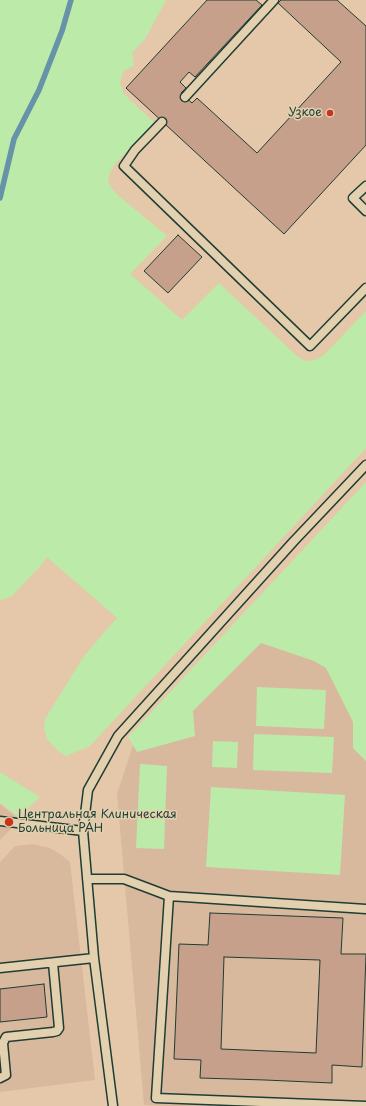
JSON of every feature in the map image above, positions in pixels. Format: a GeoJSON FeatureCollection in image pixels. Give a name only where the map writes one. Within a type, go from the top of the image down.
{"type":"FeatureCollection","features":[{"type":"Feature","properties":{"kind":"lane"},"geometry":{"type":"LineString","coordinates":[[185,97],[274,0]]}},
{"type":"Feature","properties":{"kind":"lane"},"geometry":{"type":"LineString","coordinates":[[162,122],[136,150],[124,166],[310,346],[366,288]]}},
{"type":"Feature","properties":{"kind":"lane"},"geometry":{"type":"LineString","coordinates":[[366,186],[353,198],[366,211]]}},
{"type":"Feature","properties":{"kind":"lane"},"geometry":{"type":"LineString","coordinates":[[113,1106],[94,958],[83,831],[88,790],[118,736],[288,547],[366,465]]}},
{"type":"Feature","properties":{"kind":"lane"},"geometry":{"type":"LineString","coordinates":[[0,821],[83,831]]}},
{"type":"Feature","properties":{"kind":"lane"},"geometry":{"type":"LineString","coordinates":[[87,879],[124,879],[169,896],[366,909]]}},
{"type":"Feature","properties":{"kind":"lane"},"geometry":{"type":"LineString","coordinates":[[169,896],[156,1098],[366,1106]]}},
{"type":"Feature","properties":{"kind":"lane"},"geometry":{"type":"LineString","coordinates":[[0,968],[94,958]]}},
{"type":"Feature","properties":{"kind":"lane"},"geometry":{"type":"LineString","coordinates":[[0,1078],[6,1075],[3,1043],[6,1037],[53,1032],[57,1031],[59,1028],[53,963]]}},
{"type":"Feature","properties":{"kind":"shaded area"},"geometry":{"type":"Polygon","coordinates":[[[265,616],[308,629],[366,720],[366,1106],[144,1105],[117,794],[135,739],[265,616]]]}},
{"type":"Feature","properties":{"kind":"shaded area","name":"Центральная Клиническая Больница РАН"},"geometry":{"type":"Polygon","coordinates":[[[0,804],[20,820],[0,840],[0,804]]]}},
{"type":"Feature","properties":{"kind":"shaded area"},"geometry":{"type":"Polygon","coordinates":[[[33,844],[50,848],[70,862],[95,1080],[0,1092],[0,862],[15,846],[33,844]]]}},
{"type":"Feature","properties":{"kind":"green space"},"geometry":{"type":"Polygon","coordinates":[[[0,0],[166,0],[145,39],[132,53],[134,66],[123,71],[120,83],[124,94],[154,122],[116,163],[110,172],[108,181],[112,189],[119,196],[167,236],[130,274],[182,320],[219,283],[297,356],[305,361],[315,360],[324,355],[366,311],[366,448],[90,746],[66,756],[58,751],[47,739],[44,729],[45,719],[84,656],[117,618],[47,557],[12,596],[0,600],[0,0]]]}},
{"type":"Feature","properties":{"kind":"green space"},"geometry":{"type":"Polygon","coordinates":[[[366,482],[366,761],[353,748],[353,722],[326,668],[314,661],[261,643],[193,711],[195,736],[137,752],[128,737],[366,482]]]}},
{"type":"Feature","properties":{"kind":"green space"},"geometry":{"type":"Polygon","coordinates":[[[257,687],[326,690],[324,729],[256,726],[257,687]]]}},
{"type":"Feature","properties":{"kind":"green space"},"geometry":{"type":"Polygon","coordinates":[[[254,734],[334,737],[332,773],[253,770],[254,734]]]}},
{"type":"Feature","properties":{"kind":"green space"},"geometry":{"type":"Polygon","coordinates":[[[213,741],[238,742],[237,768],[212,767],[213,741]]]}},
{"type":"Feature","properties":{"kind":"green space"},"geometry":{"type":"Polygon","coordinates":[[[140,764],[167,766],[164,849],[136,848],[140,764]]]}},
{"type":"Feature","properties":{"kind":"green space"},"geometry":{"type":"Polygon","coordinates":[[[0,772],[40,797],[19,817],[0,803],[0,772]]]}},
{"type":"Feature","properties":{"kind":"green space"},"geometry":{"type":"Polygon","coordinates":[[[211,787],[345,795],[340,875],[206,867],[211,787]]]}},
{"type":"Feature","properties":{"kind":"building","name":"Узкое"},"geometry":{"type":"Polygon","coordinates":[[[207,0],[256,0],[262,5],[195,77],[189,72],[180,82],[186,88],[181,93],[192,103],[197,98],[257,153],[341,62],[278,3],[281,0],[337,0],[366,26],[366,145],[284,234],[126,88],[207,0]]]}},
{"type":"Feature","properties":{"kind":"building"},"geometry":{"type":"Polygon","coordinates":[[[178,235],[202,257],[168,293],[144,271],[178,235]]]}},
{"type":"Feature","properties":{"kind":"building"},"geometry":{"type":"Polygon","coordinates":[[[210,913],[343,918],[341,954],[366,954],[362,1067],[332,1065],[332,1083],[200,1078],[201,1060],[174,1059],[179,944],[208,945],[210,913]],[[224,957],[221,1049],[316,1053],[320,960],[224,957]]]}},
{"type":"Feature","properties":{"kind":"building"},"geometry":{"type":"Polygon","coordinates":[[[44,984],[47,1017],[0,1022],[0,989],[44,984]]]}},
{"type":"Feature","properties":{"kind":"waterway"},"geometry":{"type":"LineString","coordinates":[[0,198],[14,139],[39,90],[62,31],[71,0]]}},
{"type":"Feature","properties":{"kind":"place","name":"Узкое"},"geometry":{"type":"Point","coordinates":[330,113]}},
{"type":"Feature","properties":{"kind":"place","name":"Центральная Клиническая Больница РАН"},"geometry":{"type":"Point","coordinates":[9,822]}}]}
